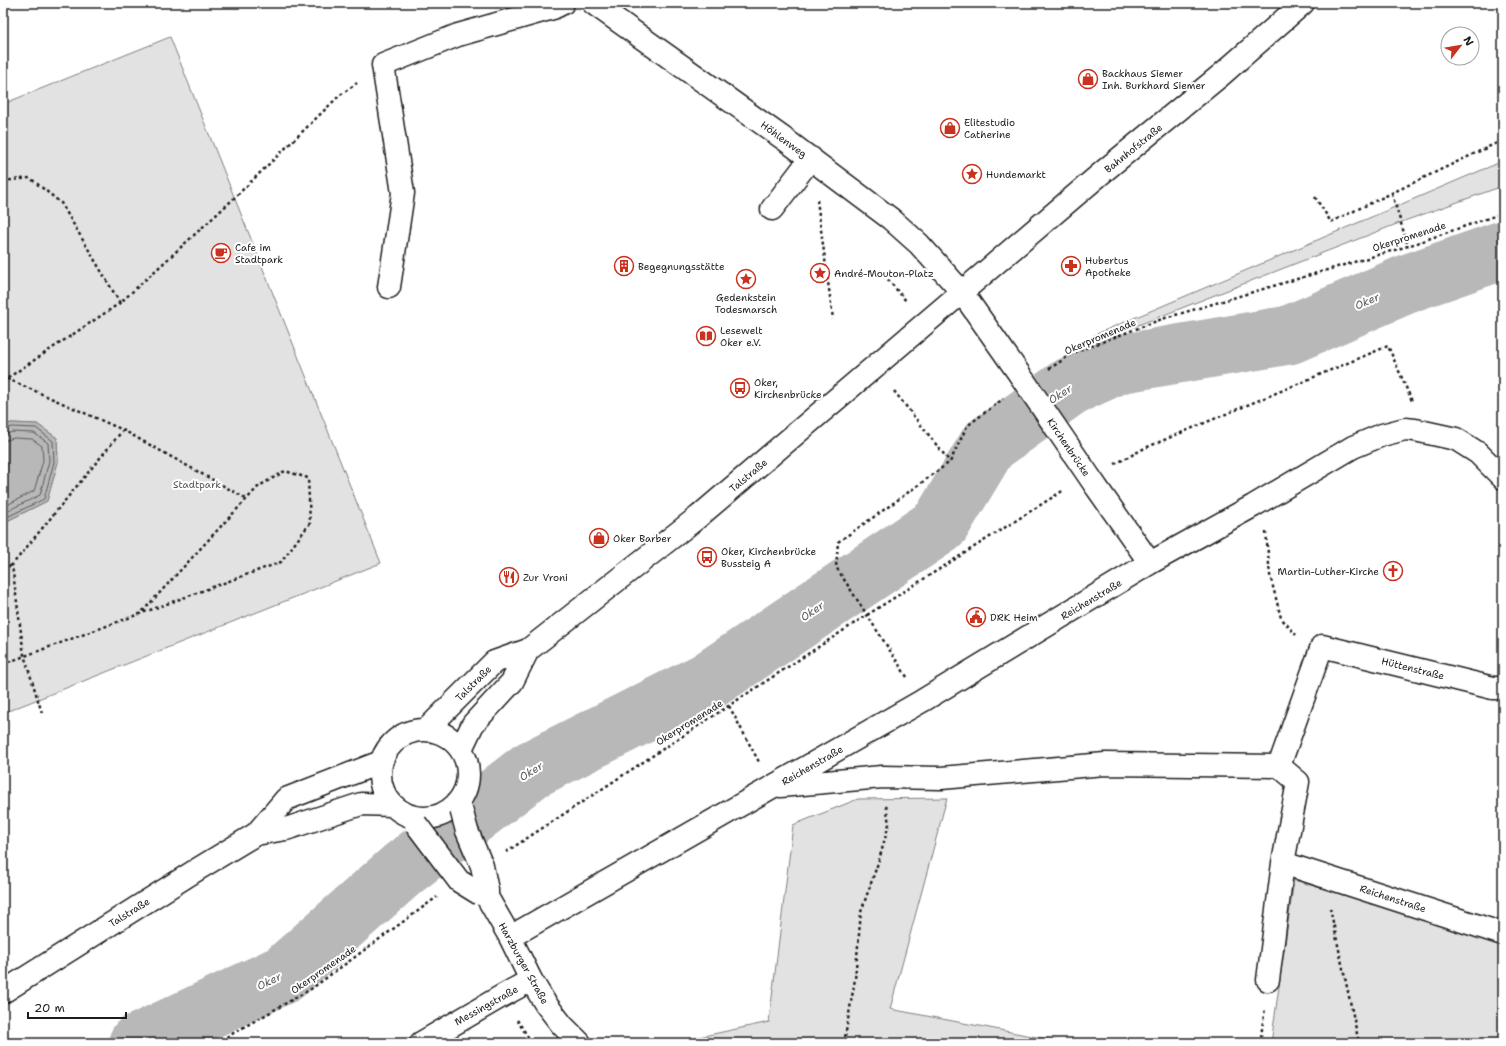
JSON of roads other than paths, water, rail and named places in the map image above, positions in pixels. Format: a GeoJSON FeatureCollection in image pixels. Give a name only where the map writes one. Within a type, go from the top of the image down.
{"type":"FeatureCollection","features":[{"type":"Feature","properties":{"kind":"street"},"geometry":{"type":"LineString","coordinates":[[389,287],[403,193],[384,65],[458,35],[553,8],[563,3]]}},
{"type":"Feature","properties":{"kind":"street","name":"Höhlenweg"},"geometry":{"type":"LineString","coordinates":[[593,3],[811,158],[891,219],[919,244],[961,291]]}},
{"type":"Feature","properties":{"kind":"street","name":"Bahnhofstraße"},"geometry":{"type":"LineString","coordinates":[[961,291],[1221,75],[1303,3]]}},
{"type":"Feature","properties":{"kind":"street"},"geometry":{"type":"LineString","coordinates":[[772,209],[811,158]]}},
{"type":"Feature","properties":{"kind":"street","name":"Kirchenbrücke"},"geometry":{"type":"LineString","coordinates":[[961,291],[1150,564]]}},
{"type":"Feature","properties":{"kind":"street","name":"Talstraße"},"geometry":{"type":"LineString","coordinates":[[460,804],[434,816],[419,817],[413,820],[392,805],[382,789],[379,771],[381,762],[390,744],[398,737],[417,730],[427,729],[494,662],[528,650],[698,517],[961,291]]}},
{"type":"Feature","properties":{"kind":"street","name":"Reichenstraße"},"geometry":{"type":"LineString","coordinates":[[510,938],[922,701],[1150,564],[1353,447],[1382,435],[1405,429],[1415,430],[1456,439],[1478,453],[1503,478]]}},
{"type":"Feature","properties":{"kind":"street","name":"Hüttenstraße"},"geometry":{"type":"LineString","coordinates":[[1279,766],[1322,646],[1493,688],[1503,688]]}},
{"type":"Feature","properties":{"kind":"street","name":"Talstraße"},"geometry":{"type":"LineString","coordinates":[[461,749],[473,724],[512,682],[528,650]]}},
{"type":"Feature","properties":{"kind":"street"},"geometry":{"type":"LineString","coordinates":[[427,729],[448,737],[461,749],[467,763],[468,773],[460,804]]}},
{"type":"Feature","properties":{"kind":"street","name":"Talstraße"},"geometry":{"type":"LineString","coordinates":[[3,992],[256,834],[286,799],[381,762]]}},
{"type":"Feature","properties":{"kind":"street","name":"Reichenstraße"},"geometry":{"type":"LineString","coordinates":[[773,787],[882,777],[941,778],[1105,764],[1279,766]]}},
{"type":"Feature","properties":{"kind":"street"},"geometry":{"type":"LineString","coordinates":[[1268,980],[1283,863],[1298,782],[1279,766]]}},
{"type":"Feature","properties":{"kind":"street","name":"Talstraße"},"geometry":{"type":"LineString","coordinates":[[256,834],[286,829],[361,804],[392,805]]}},
{"type":"Feature","properties":{"kind":"street","name":"Harzburger Straße"},"geometry":{"type":"LineString","coordinates":[[460,804],[467,831],[482,866],[485,894],[545,1003],[562,1025],[580,1043]]}},
{"type":"Feature","properties":{"kind":"street","name":"Harzburger Straße"},"geometry":{"type":"LineString","coordinates":[[413,820],[459,881],[485,894]]}},
{"type":"Feature","properties":{"kind":"street","name":"Reichenstraße"},"geometry":{"type":"LineString","coordinates":[[1283,863],[1503,934]]}},
{"type":"Feature","properties":{"kind":"street","name":"Messingstraße"},"geometry":{"type":"LineString","coordinates":[[421,1043],[531,980]]}},
{"type":"Feature","properties":{"kind":"water"},"geometry":{"type":"Polygon","coordinates":[[[11,423],[37,424],[57,438],[58,462],[47,501],[3,523],[3,426],[11,423]]]}},
{"type":"Feature","properties":{"kind":"waterway","name":"Oker"},"geometry":{"type":"LineString","coordinates":[[138,1043],[284,974],[403,869],[531,770],[708,681],[940,525],[988,445],[1069,387],[1119,364],[1289,335],[1409,283],[1503,250]]}},
{"type":"Feature","properties":{"kind":"place","name":"Backhaus Siemer Inh. Burkhard Siemer"},"geometry":{"type":"Point","coordinates":[1088,79]}},
{"type":"Feature","properties":{"kind":"place","name":"Elitestudio Catherine"},"geometry":{"type":"Point","coordinates":[950,128]}},
{"type":"Feature","properties":{"kind":"place","name":"Hundemarkt"},"geometry":{"type":"Point","coordinates":[972,174]}},
{"type":"Feature","properties":{"kind":"place","name":"Cafe im Stadtpark"},"geometry":{"type":"Point","coordinates":[221,253]}},
{"type":"Feature","properties":{"kind":"place","name":"Begegnungsstätte"},"geometry":{"type":"Point","coordinates":[624,266]}},
{"type":"Feature","properties":{"kind":"place","name":"Hubertus Apotheke"},"geometry":{"type":"Point","coordinates":[1071,266]}},
{"type":"Feature","properties":{"kind":"place","name":"André-Mouton-Platz"},"geometry":{"type":"Point","coordinates":[820,273]}},
{"type":"Feature","properties":{"kind":"place","name":"Gedenkstein Todesmarsch"},"geometry":{"type":"Point","coordinates":[746,279]}},
{"type":"Feature","properties":{"kind":"place","name":"Lesewelt Oker e.V."},"geometry":{"type":"Point","coordinates":[706,336]}},
{"type":"Feature","properties":{"kind":"place","name":"Oker, Kirchenbrücke"},"geometry":{"type":"Point","coordinates":[740,388]}},
{"type":"Feature","properties":{"kind":"place","name":"Oker Barber"},"geometry":{"type":"Point","coordinates":[599,538]}},
{"type":"Feature","properties":{"kind":"place","name":"Oker, Kirchenbrücke Bussteig A"},"geometry":{"type":"Point","coordinates":[707,557]}},
{"type":"Feature","properties":{"kind":"place","name":"Martin-Luther-Kirche"},"geometry":{"type":"Point","coordinates":[1393,571]}},
{"type":"Feature","properties":{"kind":"place","name":"Zur Vroni"},"geometry":{"type":"Point","coordinates":[509,577]}},
{"type":"Feature","properties":{"kind":"place","name":"DRK Heim"},"geometry":{"type":"Point","coordinates":[976,617]}},
{"type":"Feature","properties":{"kind":"park label","name":"Stadtpark"},"geometry":{"type":"Point","coordinates":[197,484]}}]}
